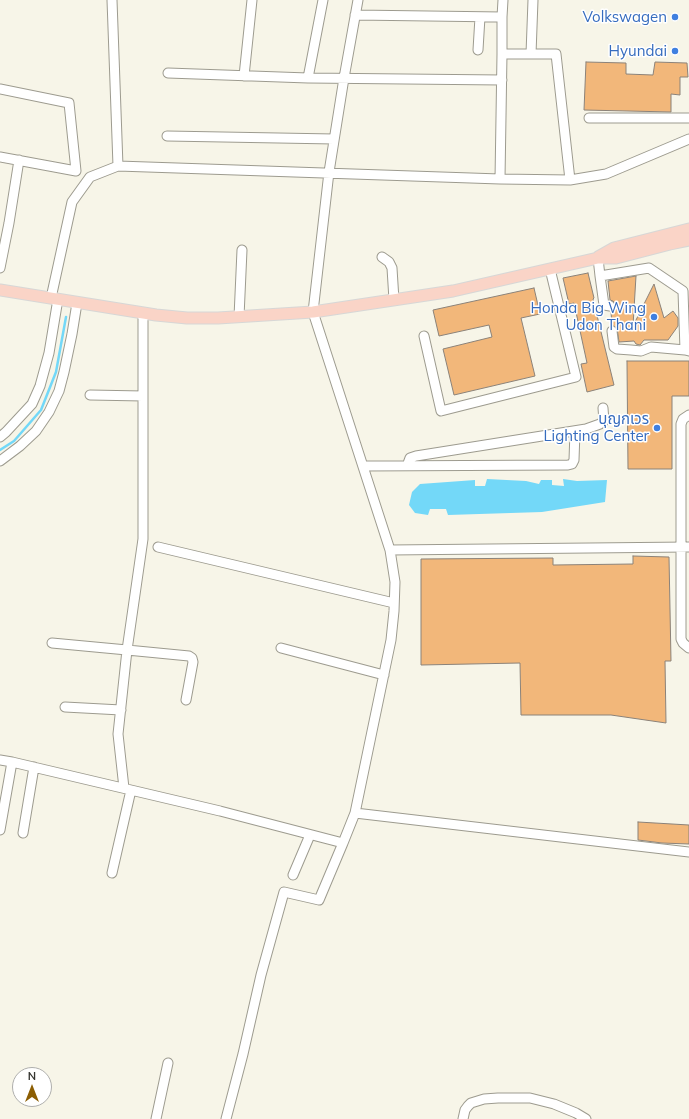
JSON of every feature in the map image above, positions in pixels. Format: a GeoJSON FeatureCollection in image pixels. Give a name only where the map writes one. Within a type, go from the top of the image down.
{"type":"FeatureCollection","features":[{"type":"Feature","properties":{"kind":"main road"},"geometry":{"type":"LineString","coordinates":[[670,239],[689,224]]}},
{"type":"Feature","properties":{"kind":"main road"},"geometry":{"type":"LineString","coordinates":[[0,290],[143,313],[187,318],[239,317],[313,312],[453,291],[598,258],[616,258],[670,239],[689,229]]}},
{"type":"Feature","properties":{"kind":"main road"},"geometry":{"type":"LineString","coordinates":[[670,239],[689,240]]}},
{"type":"Feature","properties":{"kind":"main road"},"geometry":{"type":"LineString","coordinates":[[670,239],[689,244]]}},
{"type":"Feature","properties":{"kind":"street"},"geometry":{"type":"LineString","coordinates":[[112,0],[118,166]]}},
{"type":"Feature","properties":{"kind":"street"},"geometry":{"type":"LineString","coordinates":[[244,76],[252,0]]}},
{"type":"Feature","properties":{"kind":"street"},"geometry":{"type":"LineString","coordinates":[[308,78],[323,0]]}},
{"type":"Feature","properties":{"kind":"street"},"geometry":{"type":"LineString","coordinates":[[226,1119],[243,1054],[260,975],[284,892],[319,900],[355,813],[391,640],[395,582],[390,550],[313,312],[329,172],[358,0]]}},
{"type":"Feature","properties":{"kind":"street"},"geometry":{"type":"LineString","coordinates":[[500,179],[503,0]]}},
{"type":"Feature","properties":{"kind":"street"},"geometry":{"type":"LineString","coordinates":[[531,54],[533,0]]}},
{"type":"Feature","properties":{"kind":"street"},"geometry":{"type":"LineString","coordinates":[[355,15],[502,17]]}},
{"type":"Feature","properties":{"kind":"street"},"geometry":{"type":"LineString","coordinates":[[478,50],[480,17]]}},
{"type":"Feature","properties":{"kind":"street"},"geometry":{"type":"LineString","coordinates":[[502,54],[556,54],[570,180]]}},
{"type":"Feature","properties":{"kind":"street"},"geometry":{"type":"LineString","coordinates":[[168,73],[308,78],[502,80]]}},
{"type":"Feature","properties":{"kind":"street"},"geometry":{"type":"LineString","coordinates":[[0,89],[69,103],[76,171],[0,157]]}},
{"type":"Feature","properties":{"kind":"street"},"geometry":{"type":"LineString","coordinates":[[590,118],[689,118]]}},
{"type":"Feature","properties":{"kind":"street"},"geometry":{"type":"LineString","coordinates":[[167,136],[334,139]]}},
{"type":"Feature","properties":{"kind":"street"},"geometry":{"type":"LineString","coordinates":[[0,437],[32,404],[40,386],[49,353],[55,299],[72,202],[90,177],[118,166],[570,180],[606,174],[689,139]]}},
{"type":"Feature","properties":{"kind":"street"},"geometry":{"type":"LineString","coordinates":[[0,268],[4,222],[19,160]]}},
{"type":"Feature","properties":{"kind":"street"},"geometry":{"type":"LineString","coordinates":[[239,317],[242,250]]}},
{"type":"Feature","properties":{"kind":"street"},"geometry":{"type":"LineString","coordinates":[[382,257],[389,262],[392,268],[394,300]]}},
{"type":"Feature","properties":{"kind":"street"},"geometry":{"type":"LineString","coordinates":[[598,258],[604,305],[610,306]]}},
{"type":"Feature","properties":{"kind":"street"},"geometry":{"type":"LineString","coordinates":[[424,336],[441,411],[576,377],[550,268]]}},
{"type":"Feature","properties":{"kind":"street"},"geometry":{"type":"LineString","coordinates":[[600,276],[649,268],[683,291],[687,351],[652,347],[641,351],[617,349],[614,347],[612,331]]}},
{"type":"Feature","properties":{"kind":"street"},"geometry":{"type":"LineString","coordinates":[[0,461],[20,446],[36,431],[49,412],[59,392],[72,334],[77,303]]}},
{"type":"Feature","properties":{"kind":"street"},"geometry":{"type":"LineString","coordinates":[[112,873],[128,789],[118,734],[127,650],[143,539],[143,313]]}},
{"type":"Feature","properties":{"kind":"street"},"geometry":{"type":"LineString","coordinates":[[90,395],[143,396]]}},
{"type":"Feature","properties":{"kind":"street"},"geometry":{"type":"LineString","coordinates":[[407,466],[410,458],[416,456],[575,431],[600,424],[604,420],[603,408]]}},
{"type":"Feature","properties":{"kind":"street"},"geometry":{"type":"LineString","coordinates":[[689,416],[683,419],[681,424],[685,547],[681,639],[689,648]]}},
{"type":"Feature","properties":{"kind":"street"},"geometry":{"type":"LineString","coordinates":[[363,466],[568,465],[572,464],[574,460],[575,431]]}},
{"type":"Feature","properties":{"kind":"street"},"geometry":{"type":"LineString","coordinates":[[158,547],[394,603]]}},
{"type":"Feature","properties":{"kind":"street"},"geometry":{"type":"LineString","coordinates":[[390,550],[685,547]]}},
{"type":"Feature","properties":{"kind":"street"},"geometry":{"type":"LineString","coordinates":[[52,644],[189,656],[192,658],[193,662],[186,700]]}},
{"type":"Feature","properties":{"kind":"street"},"geometry":{"type":"LineString","coordinates":[[281,648],[384,675]]}},
{"type":"Feature","properties":{"kind":"street"},"geometry":{"type":"LineString","coordinates":[[65,706],[121,710]]}},
{"type":"Feature","properties":{"kind":"street"},"geometry":{"type":"LineString","coordinates":[[0,760],[220,811],[343,843]]}},
{"type":"Feature","properties":{"kind":"street"},"geometry":{"type":"LineString","coordinates":[[0,830],[12,762]]}},
{"type":"Feature","properties":{"kind":"street"},"geometry":{"type":"LineString","coordinates":[[23,833],[34,767]]}},
{"type":"Feature","properties":{"kind":"street"},"geometry":{"type":"LineString","coordinates":[[355,813],[689,852]]}},
{"type":"Feature","properties":{"kind":"street"},"geometry":{"type":"LineString","coordinates":[[293,875],[310,835]]}},
{"type":"Feature","properties":{"kind":"street"},"geometry":{"type":"LineString","coordinates":[[156,1119],[168,1063]]}},
{"type":"Feature","properties":{"kind":"street"},"geometry":{"type":"LineString","coordinates":[[463,1119],[465,1110],[471,1104],[484,1099],[498,1098],[530,1098],[548,1102],[576,1113],[586,1119]]}},
{"type":"Feature","properties":{"kind":"water"},"geometry":{"type":"Polygon","coordinates":[[[487,479],[526,481],[539,484],[541,480],[552,480],[552,485],[564,486],[563,479],[577,481],[607,480],[605,502],[542,512],[448,515],[446,509],[430,509],[428,515],[415,513],[409,505],[412,492],[420,484],[475,480],[475,486],[485,486],[487,479]]]}},
{"type":"Feature","properties":{"kind":"building"},"geometry":{"type":"Polygon","coordinates":[[[586,62],[626,63],[626,74],[653,75],[655,62],[687,63],[688,77],[680,77],[680,95],[671,94],[671,112],[584,110],[586,62]]]}},
{"type":"Feature","properties":{"kind":"building"},"geometry":{"type":"Polygon","coordinates":[[[588,273],[614,385],[587,392],[581,364],[587,363],[574,303],[569,304],[563,278],[588,273]]]}},
{"type":"Feature","properties":{"kind":"building"},"geometry":{"type":"Polygon","coordinates":[[[636,276],[633,326],[654,284],[664,318],[673,311],[678,318],[678,326],[668,340],[644,340],[640,345],[636,344],[634,341],[619,342],[617,328],[612,325],[611,312],[615,309],[616,304],[610,300],[608,281],[636,276]]]}},
{"type":"Feature","properties":{"kind":"building"},"geometry":{"type":"Polygon","coordinates":[[[534,288],[540,314],[521,318],[535,376],[454,395],[443,349],[492,337],[489,325],[439,336],[433,310],[534,288]]]}},
{"type":"Feature","properties":{"kind":"building"},"geometry":{"type":"Polygon","coordinates":[[[627,361],[689,361],[689,396],[672,396],[672,469],[628,469],[627,361]]]}},
{"type":"Feature","properties":{"kind":"building"},"geometry":{"type":"Polygon","coordinates":[[[633,556],[669,557],[671,661],[665,661],[666,723],[611,715],[521,715],[520,663],[421,665],[421,559],[553,558],[553,565],[633,564],[633,556]]]}},
{"type":"Feature","properties":{"kind":"building"},"geometry":{"type":"Polygon","coordinates":[[[638,822],[689,825],[689,844],[638,840],[638,822]]]}},
{"type":"Feature","properties":{"kind":"waterway"},"geometry":{"type":"LineString","coordinates":[[0,450],[14,441],[41,410],[56,372],[66,317]]}},
{"type":"Feature","properties":{"kind":"place","name":"Volkswagen"},"geometry":{"type":"Point","coordinates":[675,17]}},
{"type":"Feature","properties":{"kind":"place","name":"Hyundai"},"geometry":{"type":"Point","coordinates":[675,51]}},
{"type":"Feature","properties":{"kind":"place","name":"Honda Big Wing Udon Thani"},"geometry":{"type":"Point","coordinates":[654,317]}},
{"type":"Feature","properties":{"kind":"place","name":"บุญกเวร Lighting Center"},"geometry":{"type":"Point","coordinates":[657,428]}}]}
